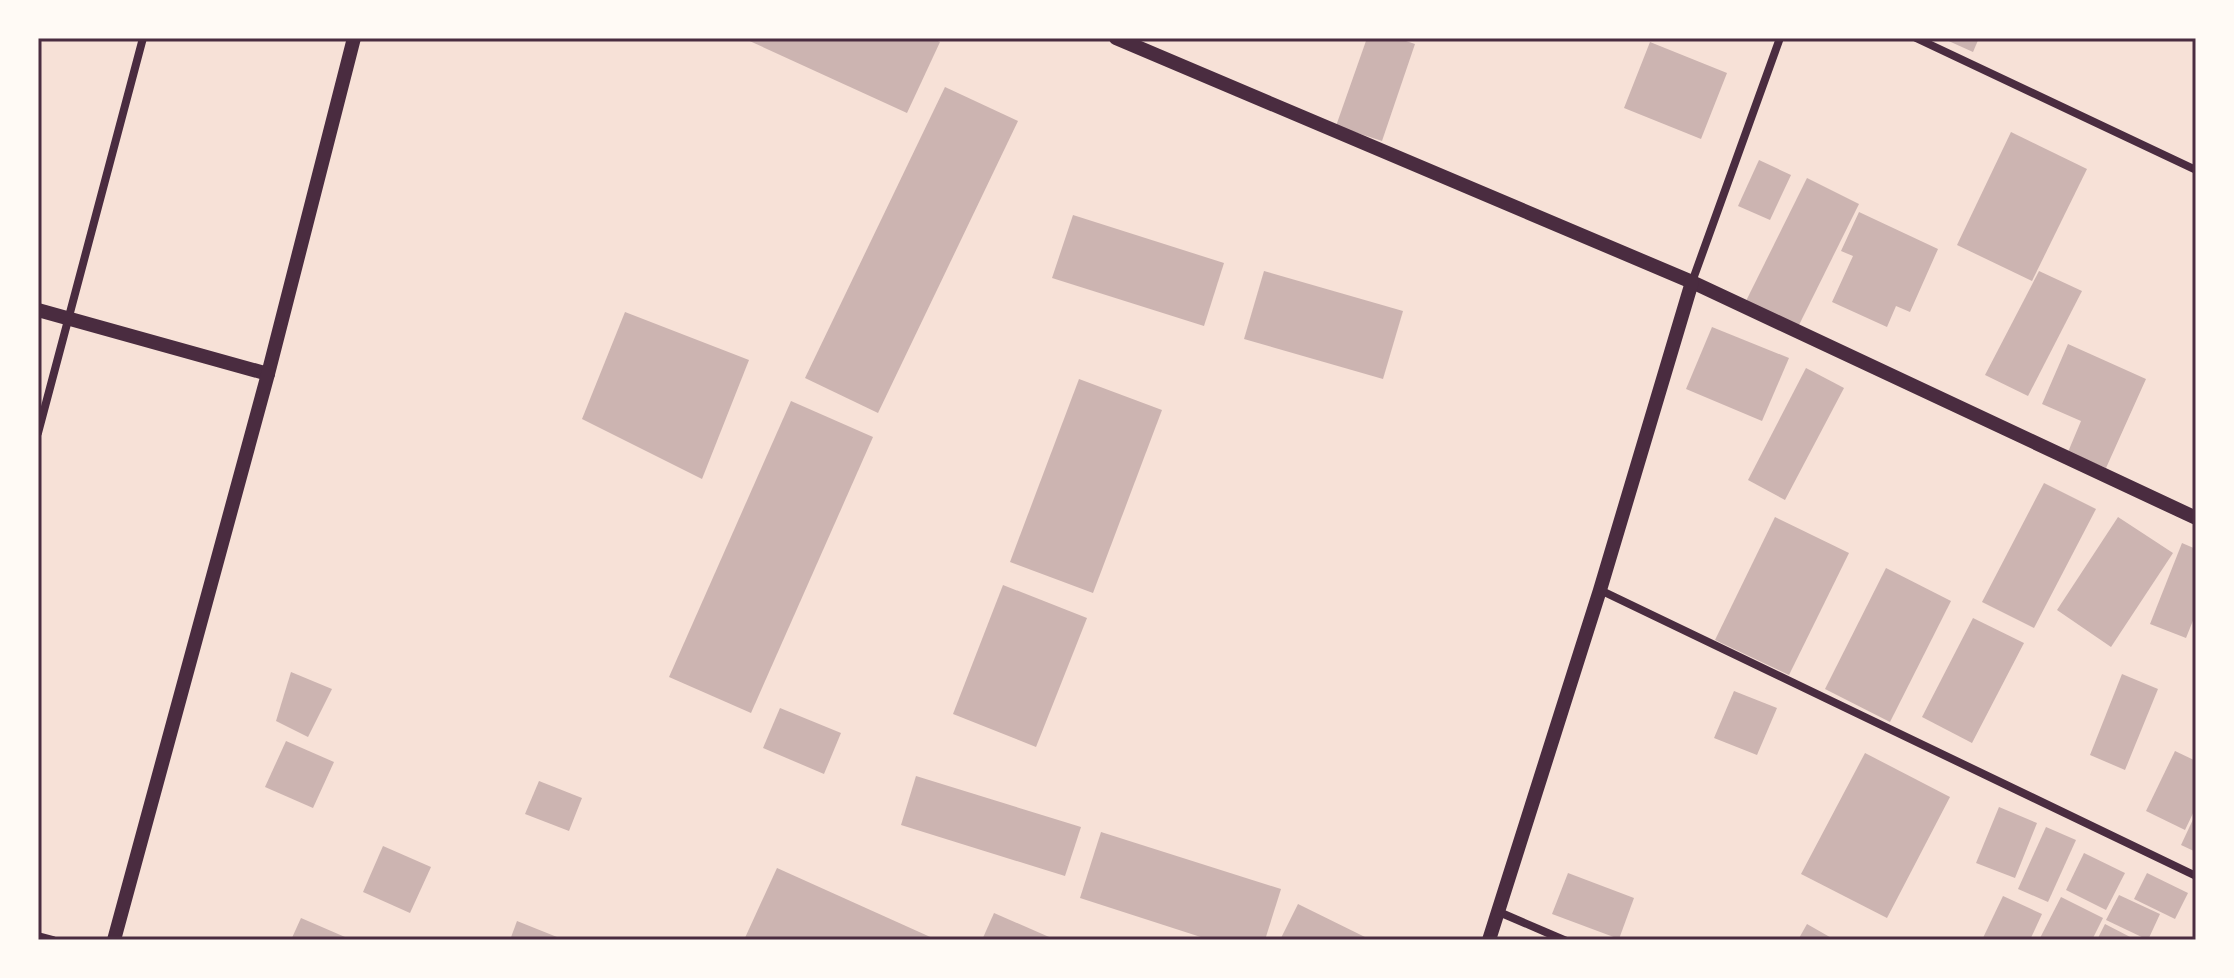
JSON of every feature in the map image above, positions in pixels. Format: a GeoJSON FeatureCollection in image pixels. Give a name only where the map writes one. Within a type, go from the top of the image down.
{"type":"FeatureCollection","features":[{"type":"Feature","properties":{"kind":"street"},"geometry":{"type":"LineString","coordinates":[[38,433],[143,38]]}},
{"type":"Feature","properties":{"kind":"street"},"geometry":{"type":"LineString","coordinates":[[114,940],[268,374],[354,38]]}},
{"type":"Feature","properties":{"kind":"street"},"geometry":{"type":"LineString","coordinates":[[1116,38],[1692,282],[2196,518]]}},
{"type":"Feature","properties":{"kind":"street"},"geometry":{"type":"LineString","coordinates":[[1489,940],[1600,590],[1692,282],[1780,38]]}},
{"type":"Feature","properties":{"kind":"street"},"geometry":{"type":"LineString","coordinates":[[1916,38],[2196,170]]}},
{"type":"Feature","properties":{"kind":"street"},"geometry":{"type":"LineString","coordinates":[[38,310],[268,374]]}},
{"type":"Feature","properties":{"kind":"street"},"geometry":{"type":"LineString","coordinates":[[1600,590],[2196,876]]}},
{"type":"Feature","properties":{"kind":"street"},"geometry":{"type":"LineString","coordinates":[[1499,912],[1564,940]]}},
{"type":"Feature","properties":{"kind":"street"},"geometry":{"type":"LineString","coordinates":[[38,936],[53,940]]}},
{"type":"Feature","properties":{"kind":"building"},"geometry":{"type":"Polygon","coordinates":[[[743,38],[932,38],[940,42],[907,113],[743,38]]]}},
{"type":"Feature","properties":{"kind":"building"},"geometry":{"type":"Polygon","coordinates":[[[1367,38],[1397,38],[1415,44],[1382,141],[1336,126],[1367,38]]]}},
{"type":"Feature","properties":{"kind":"building"},"geometry":{"type":"Polygon","coordinates":[[[1942,38],[1979,38],[1973,52],[1942,38]]]}},
{"type":"Feature","properties":{"kind":"building"},"geometry":{"type":"Polygon","coordinates":[[[1650,42],[1727,73],[1701,139],[1624,108],[1650,42]]]}},
{"type":"Feature","properties":{"kind":"building"},"geometry":{"type":"Polygon","coordinates":[[[945,87],[1018,121],[878,413],[805,378],[945,87]]]}},
{"type":"Feature","properties":{"kind":"building"},"geometry":{"type":"Polygon","coordinates":[[[2011,132],[2087,169],[2032,281],[1957,245],[2011,132]]]}},
{"type":"Feature","properties":{"kind":"building"},"geometry":{"type":"Polygon","coordinates":[[[1759,160],[1791,175],[1770,220],[1738,206],[1759,160]]]}},
{"type":"Feature","properties":{"kind":"building"},"geometry":{"type":"Polygon","coordinates":[[[1807,178],[1859,204],[1798,327],[1746,301],[1807,178]]]}},
{"type":"Feature","properties":{"kind":"building"},"geometry":{"type":"Polygon","coordinates":[[[1859,212],[1938,249],[1910,312],[1896,306],[1887,327],[1832,302],[1853,256],[1841,251],[1859,212]]]}},
{"type":"Feature","properties":{"kind":"building"},"geometry":{"type":"Polygon","coordinates":[[[1073,215],[1224,263],[1204,326],[1052,278],[1073,215]]]}},
{"type":"Feature","properties":{"kind":"building"},"geometry":{"type":"Polygon","coordinates":[[[1264,271],[1403,311],[1383,379],[1244,339],[1264,271]]]}},
{"type":"Feature","properties":{"kind":"building"},"geometry":{"type":"Polygon","coordinates":[[[2039,271],[2082,291],[2028,396],[1985,375],[2039,271]]]}},
{"type":"Feature","properties":{"kind":"building"},"geometry":{"type":"Polygon","coordinates":[[[625,312],[749,360],[702,479],[582,419],[625,312]]]}},
{"type":"Feature","properties":{"kind":"building"},"geometry":{"type":"Polygon","coordinates":[[[1712,327],[1789,358],[1762,421],[1686,389],[1712,327]]]}},
{"type":"Feature","properties":{"kind":"building"},"geometry":{"type":"Polygon","coordinates":[[[2068,344],[2146,379],[2106,468],[2068,452],[2081,421],[2042,404],[2068,344]]]}},
{"type":"Feature","properties":{"kind":"building"},"geometry":{"type":"Polygon","coordinates":[[[1806,368],[1844,388],[1785,500],[1748,480],[1806,368]]]}},
{"type":"Feature","properties":{"kind":"building"},"geometry":{"type":"Polygon","coordinates":[[[1079,379],[1162,410],[1093,593],[1010,562],[1079,379]]]}},
{"type":"Feature","properties":{"kind":"building"},"geometry":{"type":"Polygon","coordinates":[[[791,401],[873,437],[751,713],[669,677],[791,401]]]}},
{"type":"Feature","properties":{"kind":"building"},"geometry":{"type":"Polygon","coordinates":[[[2044,483],[2096,509],[2034,628],[1982,602],[2044,483]]]}},
{"type":"Feature","properties":{"kind":"building"},"geometry":{"type":"Polygon","coordinates":[[[1775,517],[1849,553],[1789,675],[1715,640],[1775,517]]]}},
{"type":"Feature","properties":{"kind":"building"},"geometry":{"type":"Polygon","coordinates":[[[2118,517],[2173,553],[2111,647],[2057,610],[2118,517]]]}},
{"type":"Feature","properties":{"kind":"building"},"geometry":{"type":"Polygon","coordinates":[[[2182,543],[2196,549],[2196,613],[2186,638],[2150,624],[2182,543]]]}},
{"type":"Feature","properties":{"kind":"building"},"geometry":{"type":"Polygon","coordinates":[[[1886,568],[1951,601],[1890,722],[1825,689],[1886,568]]]}},
{"type":"Feature","properties":{"kind":"building"},"geometry":{"type":"Polygon","coordinates":[[[1003,585],[1087,618],[1036,747],[953,714],[1003,585]]]}},
{"type":"Feature","properties":{"kind":"building"},"geometry":{"type":"Polygon","coordinates":[[[1973,618],[2024,643],[1972,743],[1922,717],[1973,618]]]}},
{"type":"Feature","properties":{"kind":"building"},"geometry":{"type":"Polygon","coordinates":[[[291,672],[332,689],[308,737],[276,721],[291,672]]]}},
{"type":"Feature","properties":{"kind":"building"},"geometry":{"type":"Polygon","coordinates":[[[2122,674],[2158,689],[2125,770],[2090,755],[2122,674]]]}},
{"type":"Feature","properties":{"kind":"building"},"geometry":{"type":"Polygon","coordinates":[[[1734,691],[1777,708],[1757,755],[1714,738],[1734,691]]]}},
{"type":"Feature","properties":{"kind":"building"},"geometry":{"type":"Polygon","coordinates":[[[780,708],[841,733],[824,774],[763,748],[780,708]]]}},
{"type":"Feature","properties":{"kind":"building"},"geometry":{"type":"Polygon","coordinates":[[[286,741],[334,762],[313,808],[265,787],[286,741]]]}},
{"type":"Feature","properties":{"kind":"building"},"geometry":{"type":"Polygon","coordinates":[[[2175,751],[2196,761],[2196,807],[2185,830],[2146,811],[2175,751]]]}},
{"type":"Feature","properties":{"kind":"building"},"geometry":{"type":"Polygon","coordinates":[[[1865,753],[1950,797],[1887,918],[1801,874],[1865,753]]]}},
{"type":"Feature","properties":{"kind":"building"},"geometry":{"type":"Polygon","coordinates":[[[916,776],[1081,827],[1065,876],[901,825],[916,776]]]}},
{"type":"Feature","properties":{"kind":"building"},"geometry":{"type":"Polygon","coordinates":[[[539,781],[582,798],[569,831],[525,814],[539,781]]]}},
{"type":"Feature","properties":{"kind":"building"},"geometry":{"type":"Polygon","coordinates":[[[1999,807],[2037,823],[2015,878],[1976,863],[1999,807]]]}},
{"type":"Feature","properties":{"kind":"building"},"geometry":{"type":"Polygon","coordinates":[[[2196,813],[2196,852],[2181,845],[2196,813]]]}},
{"type":"Feature","properties":{"kind":"building"},"geometry":{"type":"Polygon","coordinates":[[[2046,827],[2076,840],[2048,902],[2018,889],[2046,827]]]}},
{"type":"Feature","properties":{"kind":"building"},"geometry":{"type":"Polygon","coordinates":[[[1101,832],[1281,889],[1265,940],[1210,940],[1080,898],[1101,832]]]}},
{"type":"Feature","properties":{"kind":"building"},"geometry":{"type":"Polygon","coordinates":[[[383,846],[431,867],[410,913],[363,892],[383,846]]]}},
{"type":"Feature","properties":{"kind":"building"},"geometry":{"type":"Polygon","coordinates":[[[2084,853],[2125,873],[2106,910],[2066,890],[2084,853]]]}},
{"type":"Feature","properties":{"kind":"building"},"geometry":{"type":"Polygon","coordinates":[[[777,868],[937,940],[744,940],[777,868]]]}},
{"type":"Feature","properties":{"kind":"building"},"geometry":{"type":"Polygon","coordinates":[[[1568,873],[1634,898],[1619,939],[1552,914],[1568,873]]]}},
{"type":"Feature","properties":{"kind":"building"},"geometry":{"type":"Polygon","coordinates":[[[2147,873],[2188,893],[2175,919],[2134,899],[2147,873]]]}},
{"type":"Feature","properties":{"kind":"building"},"geometry":{"type":"Polygon","coordinates":[[[2119,895],[2160,914],[2148,940],[2106,920],[2119,895]]]}},
{"type":"Feature","properties":{"kind":"building"},"geometry":{"type":"Polygon","coordinates":[[[2003,896],[2042,914],[2030,940],[1982,940],[2003,896]]]}},
{"type":"Feature","properties":{"kind":"building"},"geometry":{"type":"Polygon","coordinates":[[[2061,897],[2103,918],[2092,940],[2039,940],[2061,897]]]}},
{"type":"Feature","properties":{"kind":"building"},"geometry":{"type":"Polygon","coordinates":[[[1298,904],[1367,938],[1366,940],[1280,940],[1298,904]]]}},
{"type":"Feature","properties":{"kind":"building"},"geometry":{"type":"Polygon","coordinates":[[[994,913],[1056,940],[982,940],[994,913]]]}},
{"type":"Feature","properties":{"kind":"building"},"geometry":{"type":"Polygon","coordinates":[[[301,918],[352,940],[291,940],[301,918]]]}},
{"type":"Feature","properties":{"kind":"building"},"geometry":{"type":"Polygon","coordinates":[[[517,921],[557,937],[556,940],[510,940],[517,921]]]}},
{"type":"Feature","properties":{"kind":"building"},"geometry":{"type":"Polygon","coordinates":[[[1807,924],[1835,940],[1798,940],[1807,924]]]}},
{"type":"Feature","properties":{"kind":"building"},"geometry":{"type":"Polygon","coordinates":[[[2105,924],[2136,940],[2097,940],[2105,924]]]}}]}
